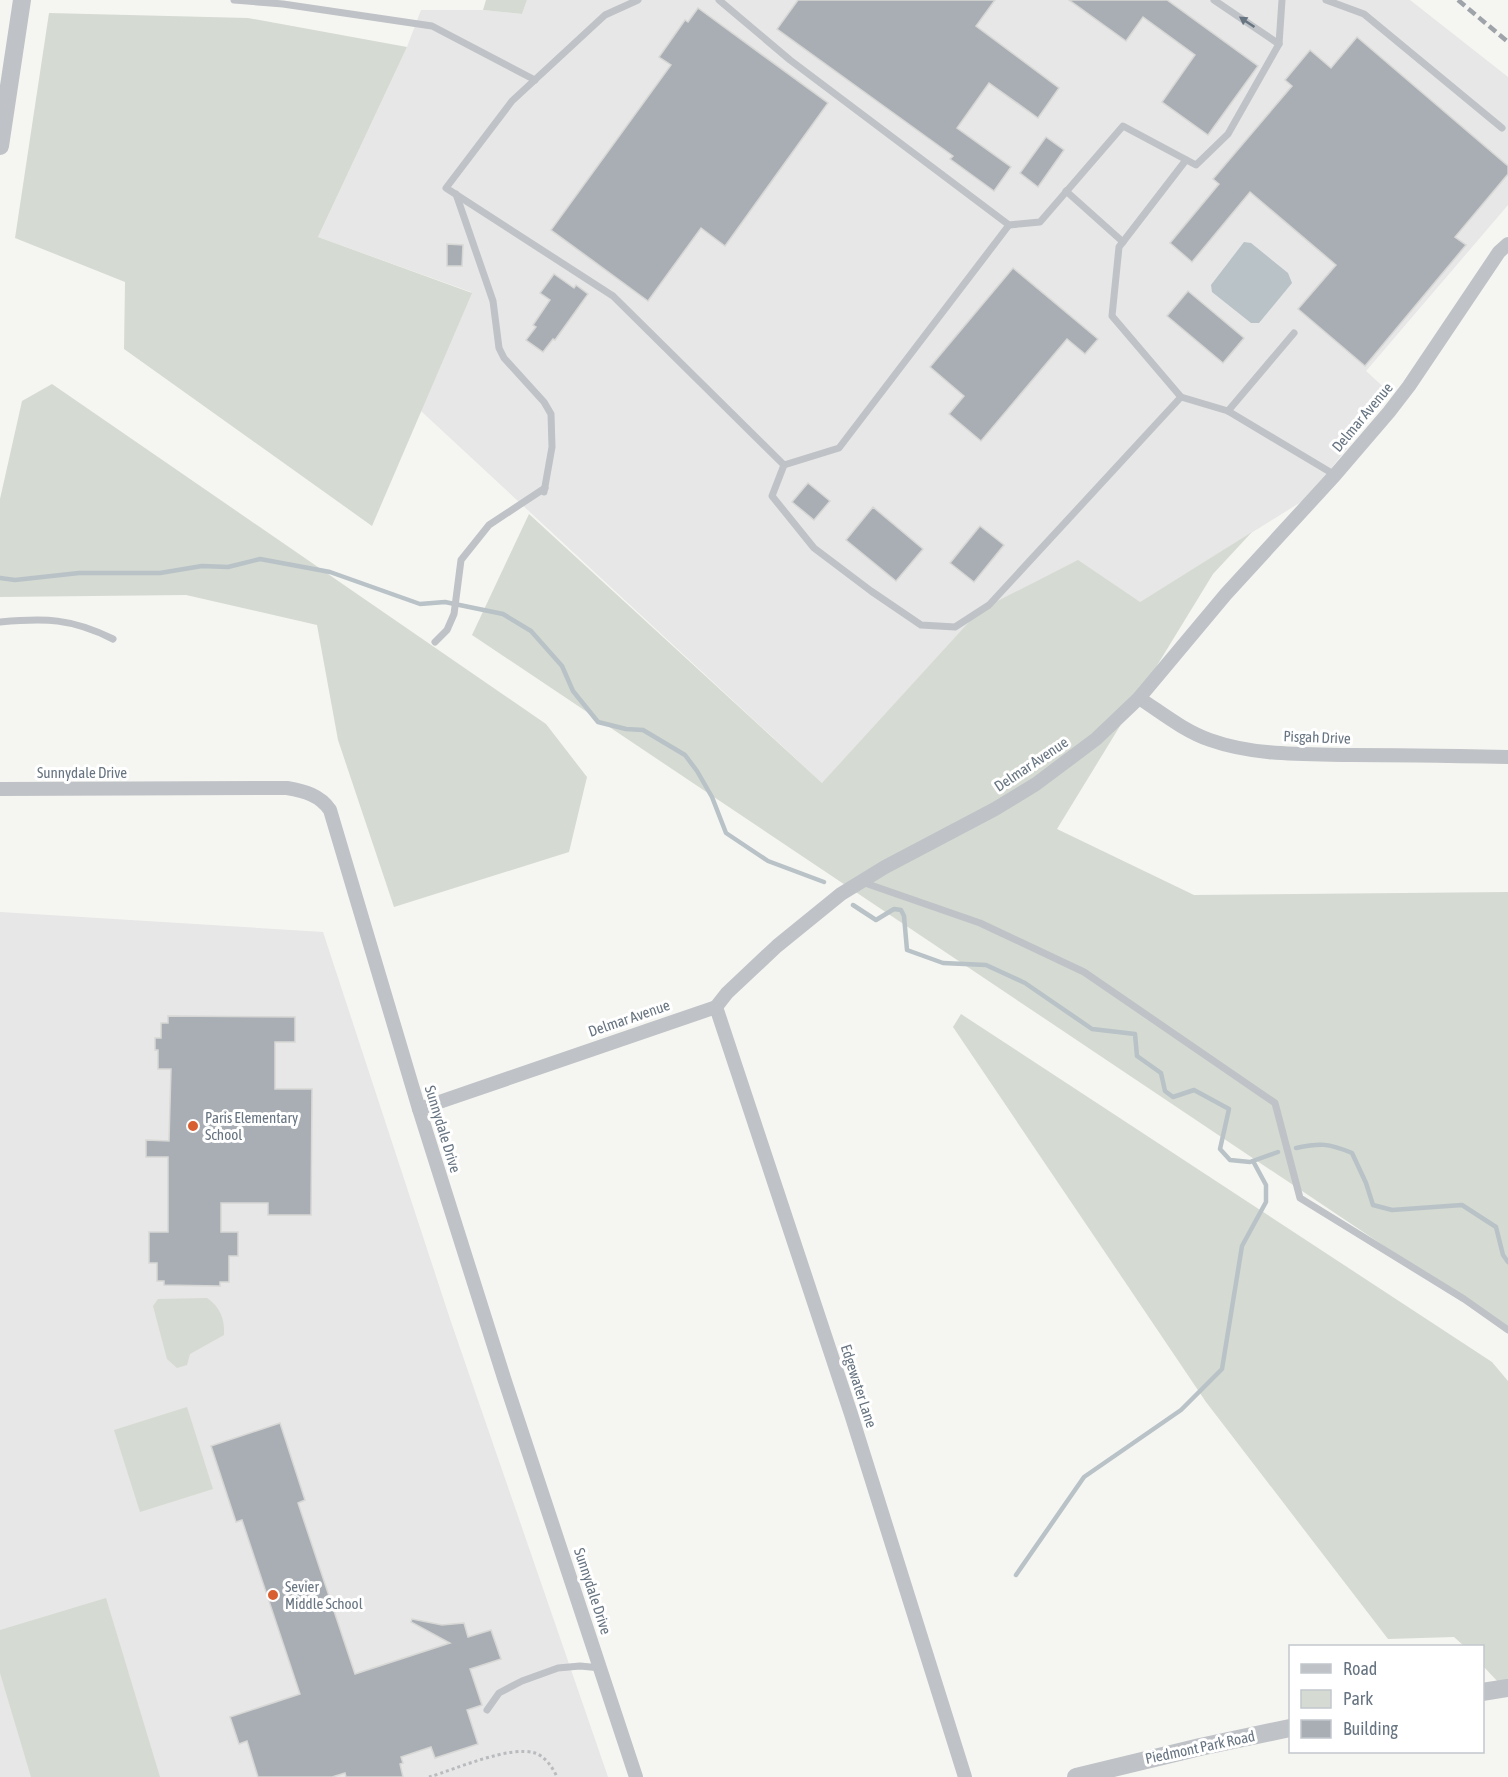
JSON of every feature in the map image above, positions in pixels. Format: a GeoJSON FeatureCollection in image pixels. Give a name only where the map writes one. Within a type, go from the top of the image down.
{"type":"FeatureCollection","features":[{"type":"Feature","properties":{"kind":"street"},"geometry":{"type":"LineString","coordinates":[[0,147],[22,0]]}},
{"type":"Feature","properties":{"kind":"street","name":"Delmar Avenue"},"geometry":{"type":"LineString","coordinates":[[419,1109],[716,1007],[727,993],[777,945],[841,894],[1036,784],[1096,739],[1139,698],[1226,594],[1335,475],[1409,386],[1499,252],[1508,244]]}},
{"type":"Feature","properties":{"kind":"street","name":"Pisgah Drive"},"geometry":{"type":"LineString","coordinates":[[1139,698],[1177,724],[1198,735],[1225,745],[1254,751],[1303,754],[1508,757]]}},
{"type":"Feature","properties":{"kind":"street","name":"Sunnydale Drive"},"geometry":{"type":"LineString","coordinates":[[0,789],[275,788],[300,791],[320,799],[330,810],[419,1109],[504,1378],[636,1777]]}},
{"type":"Feature","properties":{"kind":"street","name":"Edgewater Lane"},"geometry":{"type":"LineString","coordinates":[[716,1007],[851,1414],[965,1777]]}},
{"type":"Feature","properties":{"kind":"street"},"geometry":{"type":"LineString","coordinates":[[1484,1692],[1508,1688]]}},
{"type":"Feature","properties":{"kind":"street","name":"Piedmont Park Road"},"geometry":{"type":"LineString","coordinates":[[1076,1777],[1117,1772],[1289,1728]]}},
{"type":"Feature","properties":{"kind":"lane"},"geometry":{"type":"LineString","coordinates":[[234,0],[294,6],[432,26],[535,80]]}},
{"type":"Feature","properties":{"kind":"lane"},"geometry":{"type":"LineString","coordinates":[[638,0],[605,15],[512,102],[446,188],[614,296],[784,465]]}},
{"type":"Feature","properties":{"kind":"lane"},"geometry":{"type":"LineString","coordinates":[[719,0],[790,60],[1009,225],[1040,222],[1124,126],[1196,165],[1228,134],[1280,44],[1282,0]]}},
{"type":"Feature","properties":{"kind":"lane"},"geometry":{"type":"LineString","coordinates":[[1214,0],[1280,44]]}},
{"type":"Feature","properties":{"kind":"lane"},"geometry":{"type":"LineString","coordinates":[[1326,0],[1365,14],[1502,128]]}},
{"type":"Feature","properties":{"kind":"lane"},"geometry":{"type":"LineString","coordinates":[[1186,160],[1119,247],[1112,316],[1181,397],[1228,411],[1335,475]]}},
{"type":"Feature","properties":{"kind":"lane"},"geometry":{"type":"LineString","coordinates":[[1066,191],[1123,242]]}},
{"type":"Feature","properties":{"kind":"lane"},"geometry":{"type":"LineString","coordinates":[[435,642],[447,630],[454,614],[461,560],[489,525],[544,490],[552,447],[550,414],[544,402],[504,358],[499,348],[493,301],[456,195]]}},
{"type":"Feature","properties":{"kind":"lane"},"geometry":{"type":"LineString","coordinates":[[784,465],[839,448],[1009,225]]}},
{"type":"Feature","properties":{"kind":"lane"},"geometry":{"type":"LineString","coordinates":[[1228,411],[1294,333]]}},
{"type":"Feature","properties":{"kind":"lane"},"geometry":{"type":"LineString","coordinates":[[784,465],[772,496],[814,548],[921,625],[955,627],[989,605],[1181,397]]}},
{"type":"Feature","properties":{"kind":"lane"},"geometry":{"type":"LineString","coordinates":[[0,622],[42,619],[92,629],[113,639]]}},
{"type":"Feature","properties":{"kind":"lane"},"geometry":{"type":"LineString","coordinates":[[861,882],[980,923],[1084,972],[1275,1103],[1299,1198],[1464,1299],[1508,1330]]}},
{"type":"Feature","properties":{"kind":"lane"},"geometry":{"type":"LineString","coordinates":[[487,1710],[499,1693],[549,1671],[580,1666],[601,1668]]}},
{"type":"Feature","properties":{"kind":"path"},"geometry":{"type":"LineString","coordinates":[[429,1777],[513,1751],[537,1753],[552,1768],[557,1777]]}},
{"type":"Feature","properties":{"kind":"shaded area"},"geometry":{"type":"Polygon","coordinates":[[[527,0],[1410,0],[1508,77],[1508,205],[1366,371],[1390,393],[1309,497],[1140,602],[822,783],[421,411],[471,292],[318,237],[407,47],[421,10],[483,10],[522,14],[527,0]]]}},
{"type":"Feature","properties":{"kind":"shaded area"},"geometry":{"type":"Polygon","coordinates":[[[1244,242],[1251,243],[1288,273],[1292,283],[1259,323],[1251,323],[1212,292],[1211,285],[1244,242]]]}},
{"type":"Feature","properties":{"kind":"shaded area"},"geometry":{"type":"Polygon","coordinates":[[[0,912],[323,932],[450,1319],[608,1777],[0,1777],[0,912]]]}},
{"type":"Feature","properties":{"kind":"green space"},"geometry":{"type":"Polygon","coordinates":[[[486,0],[527,0],[522,14],[483,10],[486,0]]]}},
{"type":"Feature","properties":{"kind":"green space"},"geometry":{"type":"Polygon","coordinates":[[[49,13],[248,18],[407,47],[318,237],[472,293],[372,526],[124,349],[125,282],[15,238],[49,13]]]}},
{"type":"Feature","properties":{"kind":"green space"},"geometry":{"type":"Polygon","coordinates":[[[52,384],[546,724],[587,777],[569,852],[394,907],[338,740],[317,625],[186,595],[0,597],[0,499],[22,401],[52,384]]]}},
{"type":"Feature","properties":{"kind":"green space"},"geometry":{"type":"Polygon","coordinates":[[[529,514],[822,783],[980,610],[1078,560],[1140,602],[1252,532],[1213,574],[1057,829],[1194,895],[1508,892],[1508,1329],[472,635],[529,514]]]}},
{"type":"Feature","properties":{"kind":"green space"},"geometry":{"type":"Polygon","coordinates":[[[961,1014],[1492,1362],[1508,1381],[1508,1683],[1500,1684],[1484,1667],[1484,1645],[1463,1645],[1454,1637],[1388,1639],[1206,1402],[953,1027],[961,1014]]]}},
{"type":"Feature","properties":{"kind":"green space"},"geometry":{"type":"Polygon","coordinates":[[[207,1298],[221,1314],[224,1335],[190,1354],[187,1365],[177,1368],[167,1359],[153,1306],[158,1299],[207,1298]]]}},
{"type":"Feature","properties":{"kind":"green space"},"geometry":{"type":"Polygon","coordinates":[[[187,1407],[213,1489],[140,1512],[114,1430],[187,1407]]]}},
{"type":"Feature","properties":{"kind":"green space"},"geometry":{"type":"Polygon","coordinates":[[[106,1598],[160,1777],[31,1777],[0,1673],[0,1630],[106,1598]]]}},
{"type":"Feature","properties":{"kind":"building"},"geometry":{"type":"Polygon","coordinates":[[[798,0],[995,0],[976,26],[1059,88],[1038,118],[989,83],[957,128],[1011,167],[994,191],[950,159],[953,156],[777,29],[798,0]]]}},
{"type":"Feature","properties":{"kind":"building"},"geometry":{"type":"Polygon","coordinates":[[[1069,0],[1167,0],[1258,66],[1208,135],[1162,102],[1195,55],[1143,17],[1126,41],[1069,0]]]}},
{"type":"Feature","properties":{"kind":"building"},"geometry":{"type":"Polygon","coordinates":[[[698,8],[828,103],[725,246],[701,228],[648,301],[551,230],[671,65],[659,57],[685,20],[688,22],[698,8]]]}},
{"type":"Feature","properties":{"kind":"building"},"geometry":{"type":"Polygon","coordinates":[[[1357,37],[1508,166],[1508,174],[1455,237],[1466,245],[1365,366],[1298,309],[1336,265],[1250,192],[1192,262],[1170,243],[1219,184],[1213,179],[1292,86],[1285,80],[1310,50],[1331,68],[1357,37]]]}},
{"type":"Feature","properties":{"kind":"building"},"geometry":{"type":"Polygon","coordinates":[[[1046,137],[1064,150],[1038,187],[1020,173],[1046,137]]]}},
{"type":"Feature","properties":{"kind":"building"},"geometry":{"type":"Polygon","coordinates":[[[447,244],[463,245],[462,266],[447,266],[447,244]]]}},
{"type":"Feature","properties":{"kind":"building"},"geometry":{"type":"Polygon","coordinates":[[[1013,268],[1098,339],[1085,354],[1067,339],[981,441],[949,414],[964,396],[930,367],[1013,268]]]}},
{"type":"Feature","properties":{"kind":"building"},"geometry":{"type":"Polygon","coordinates":[[[554,274],[574,288],[576,285],[588,294],[555,340],[553,339],[543,352],[526,340],[536,327],[533,325],[550,300],[540,293],[554,274]]]}},
{"type":"Feature","properties":{"kind":"building"},"geometry":{"type":"Polygon","coordinates":[[[1188,291],[1244,338],[1223,363],[1167,316],[1188,291]]]}},
{"type":"Feature","properties":{"kind":"building"},"geometry":{"type":"Polygon","coordinates":[[[808,483],[830,501],[814,520],[792,502],[808,483]]]}},
{"type":"Feature","properties":{"kind":"building"},"geometry":{"type":"Polygon","coordinates":[[[873,507],[923,549],[896,581],[846,540],[873,507]]]}},
{"type":"Feature","properties":{"kind":"building"},"geometry":{"type":"Polygon","coordinates":[[[980,526],[1004,545],[974,582],[950,563],[980,526]]]}},
{"type":"Feature","properties":{"kind":"building"},"geometry":{"type":"Polygon","coordinates":[[[168,1016],[295,1017],[295,1042],[275,1042],[275,1089],[312,1089],[311,1215],[268,1215],[268,1203],[221,1203],[221,1232],[238,1232],[238,1256],[229,1256],[229,1282],[220,1282],[220,1286],[164,1285],[164,1281],[157,1281],[157,1263],[149,1263],[149,1232],[168,1232],[168,1157],[146,1157],[146,1140],[169,1141],[171,1069],[158,1069],[158,1050],[155,1050],[155,1038],[161,1038],[161,1023],[168,1023],[168,1016]]]}},
{"type":"Feature","properties":{"kind":"building"},"geometry":{"type":"Polygon","coordinates":[[[280,1423],[305,1500],[298,1503],[355,1674],[450,1643],[411,1622],[412,1619],[442,1625],[464,1623],[468,1637],[491,1630],[501,1659],[470,1669],[482,1705],[467,1710],[478,1744],[435,1758],[431,1747],[401,1757],[403,1777],[346,1777],[345,1773],[332,1777],[258,1777],[247,1741],[239,1744],[230,1717],[300,1694],[242,1520],[236,1522],[211,1446],[280,1423]]]}},
{"type":"Feature","properties":{"kind":"waterway"},"geometry":{"type":"LineString","coordinates":[[0,578],[15,580],[79,573],[160,573],[202,566],[228,567],[260,559],[330,572],[420,604],[445,602],[503,614],[531,631],[562,666],[573,691],[598,722],[626,729],[643,730],[685,755],[712,797],[726,833],[768,861],[824,882]]}},
{"type":"Feature","properties":{"kind":"waterway"},"geometry":{"type":"LineString","coordinates":[[853,905],[876,920],[894,909],[901,910],[904,916],[907,950],[943,963],[986,965],[1025,983],[1092,1029],[1135,1034],[1137,1056],[1161,1073],[1165,1091],[1173,1097],[1194,1090],[1229,1109],[1220,1149],[1230,1160],[1250,1162],[1278,1152]]}},
{"type":"Feature","properties":{"kind":"waterway"},"geometry":{"type":"LineString","coordinates":[[1296,1148],[1324,1145],[1352,1153],[1373,1205],[1392,1210],[1462,1205],[1496,1227],[1503,1255],[1508,1262]]}},
{"type":"Feature","properties":{"kind":"waterway"},"geometry":{"type":"LineString","coordinates":[[1016,1575],[1084,1477],[1181,1410],[1222,1369],[1242,1246],[1266,1202],[1266,1185],[1253,1161]]}},
{"type":"Feature","properties":{"kind":"railway"},"geometry":{"type":"LineString","coordinates":[[1458,0],[1508,42]]}},
{"type":"Feature","properties":{"kind":"place","name":"Paris Elementary School"},"geometry":{"type":"Point","coordinates":[193,1126]}},
{"type":"Feature","properties":{"kind":"place","name":"Sevier Middle School"},"geometry":{"type":"Point","coordinates":[273,1595]}}]}
